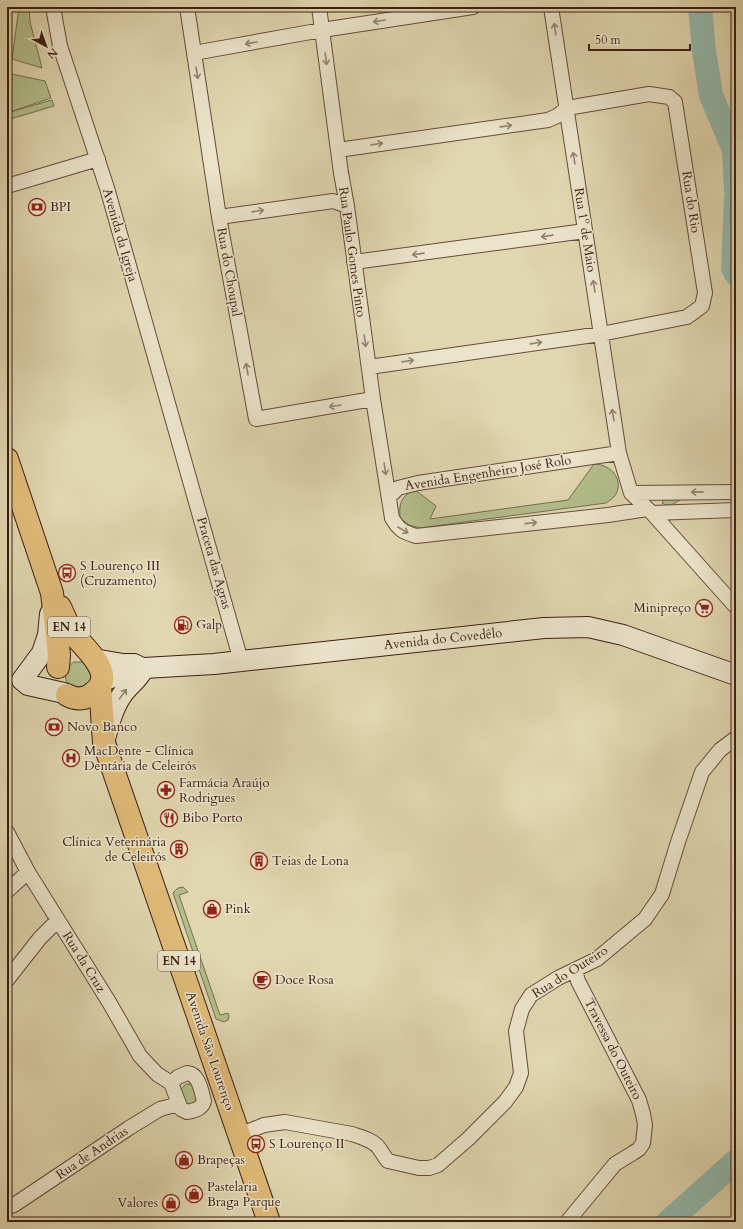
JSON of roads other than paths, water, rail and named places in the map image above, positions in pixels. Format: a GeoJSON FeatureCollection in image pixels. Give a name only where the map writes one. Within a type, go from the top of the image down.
{"type":"FeatureCollection","features":[{"type":"Feature","properties":{"kind":"main road","name":"EN 14"},"geometry":{"type":"LineString","coordinates":[[7,459],[52,593],[71,631],[100,666],[102,673],[101,683],[104,743]]}},
{"type":"Feature","properties":{"kind":"main road","name":"EN 14"},"geometry":{"type":"LineString","coordinates":[[52,593],[58,635],[59,655],[57,682],[60,688],[86,715],[104,743]]}},
{"type":"Feature","properties":{"kind":"main road","name":"EN 14"},"geometry":{"type":"LineString","coordinates":[[57,668],[61,661],[78,652],[85,653],[93,657]]}},
{"type":"Feature","properties":{"kind":"main road"},"geometry":{"type":"LineString","coordinates":[[66,694],[76,699],[83,698],[96,692],[101,683]]}},
{"type":"Feature","properties":{"kind":"main road","name":"Avenida São Lourenço"},"geometry":{"type":"LineString","coordinates":[[104,743],[269,1222]]}},
{"type":"Feature","properties":{"kind":"street","name":"Avenida da Igreja"},"geometry":{"type":"LineString","coordinates":[[53,7],[60,46],[98,158],[185,465]]}},
{"type":"Feature","properties":{"kind":"street","name":"Rua do Choupal"},"geometry":{"type":"LineString","coordinates":[[187,7],[219,217],[256,419],[373,399]]}},
{"type":"Feature","properties":{"kind":"street","name":"Rua Paulo Gomes Pinto"},"geometry":{"type":"LineString","coordinates":[[319,7],[340,173],[347,206],[373,399],[389,497]]}},
{"type":"Feature","properties":{"kind":"street"},"geometry":{"type":"LineString","coordinates":[[194,53],[322,30],[473,7]]}},
{"type":"Feature","properties":{"kind":"street","name":"Rua 1º de Maio"},"geometry":{"type":"LineString","coordinates":[[551,7],[619,453]]}},
{"type":"Feature","properties":{"kind":"street","name":"Rua do Rio"},"geometry":{"type":"LineString","coordinates":[[369,367],[601,334],[687,318],[702,306],[705,293],[675,102],[669,97],[649,94],[567,108]]}},
{"type":"Feature","properties":{"kind":"street"},"geometry":{"type":"LineString","coordinates":[[338,150],[548,120],[557,116],[567,108]]}},
{"type":"Feature","properties":{"kind":"street"},"geometry":{"type":"LineString","coordinates":[[7,186],[98,158]]}},
{"type":"Feature","properties":{"kind":"street"},"geometry":{"type":"LineString","coordinates":[[219,217],[333,201],[347,206]]}},
{"type":"Feature","properties":{"kind":"street"},"geometry":{"type":"LineString","coordinates":[[354,262],[585,231]]}},
{"type":"Feature","properties":{"kind":"street"},"geometry":{"type":"LineString","coordinates":[[619,453],[631,493],[650,511],[736,607]]}},
{"type":"Feature","properties":{"kind":"street","name":"Avenida Engenheiro José Rolo"},"geometry":{"type":"LineString","coordinates":[[619,453],[418,483],[398,488],[389,497],[392,518],[397,527],[405,533],[416,536],[650,511],[736,510]]}},
{"type":"Feature","properties":{"kind":"street","name":"Praceta das Agras"},"geometry":{"type":"LineString","coordinates":[[185,465],[241,661]]}},
{"type":"Feature","properties":{"kind":"street"},"geometry":{"type":"LineString","coordinates":[[631,493],[736,492]]}},
{"type":"Feature","properties":{"kind":"street"},"geometry":{"type":"LineString","coordinates":[[14,682],[26,673],[36,662],[47,642],[52,593]]}},
{"type":"Feature","properties":{"kind":"street","name":"Avenida do Covedêlo"},"geometry":{"type":"LineString","coordinates":[[144,668],[241,661],[544,628],[588,627],[623,635],[736,675]]}},
{"type":"Feature","properties":{"kind":"street"},"geometry":{"type":"LineString","coordinates":[[93,657],[123,664],[134,664],[144,668]]}},
{"type":"Feature","properties":{"kind":"street"},"geometry":{"type":"LineString","coordinates":[[14,682],[57,668]]}},
{"type":"Feature","properties":{"kind":"street"},"geometry":{"type":"LineString","coordinates":[[101,683],[127,672],[144,668]]}},
{"type":"Feature","properties":{"kind":"street"},"geometry":{"type":"LineString","coordinates":[[104,743],[112,716],[121,696],[140,677],[144,668]]}},
{"type":"Feature","properties":{"kind":"street"},"geometry":{"type":"LineString","coordinates":[[14,682],[66,694]]}},
{"type":"Feature","properties":{"kind":"street","name":"Rua do Outeiro"},"geometry":{"type":"LineString","coordinates":[[239,1135],[264,1125],[285,1122],[352,1134],[361,1137],[372,1142],[378,1147],[388,1161],[419,1168],[429,1168],[438,1165],[468,1139],[505,1102],[516,1087],[521,1073],[516,1031],[522,1009],[531,995],[597,959],[645,919],[650,913],[662,894],[702,772],[720,750],[736,738]]}},
{"type":"Feature","properties":{"kind":"street","name":"Rua da Cruz"},"geometry":{"type":"LineString","coordinates":[[7,832],[28,872],[140,1056],[157,1074],[171,1083]]}},
{"type":"Feature","properties":{"kind":"street"},"geometry":{"type":"LineString","coordinates":[[7,891],[28,872]]}},
{"type":"Feature","properties":{"kind":"street"},"geometry":{"type":"LineString","coordinates":[[7,980],[40,938],[58,920]]}},
{"type":"Feature","properties":{"kind":"street","name":"Travessa do Outeiro"},"geometry":{"type":"LineString","coordinates":[[567,1222],[615,1164],[639,1149],[643,1143],[645,1130],[644,1114],[639,1100],[578,981],[575,970]]}},
{"type":"Feature","properties":{"kind":"street"},"geometry":{"type":"LineString","coordinates":[[187,1073],[195,1076],[200,1088],[204,1101],[201,1107],[194,1111],[187,1112],[181,1109],[171,1083],[178,1077],[187,1073]]}},
{"type":"Feature","properties":{"kind":"street"},"geometry":{"type":"LineString","coordinates":[[200,1088],[220,1082]]}},
{"type":"Feature","properties":{"kind":"street","name":"Rua de Andrias"},"geometry":{"type":"LineString","coordinates":[[7,1207],[14,1205],[129,1128],[160,1110],[179,1104]]}},
{"type":"Feature","properties":{"kind":"waterway"},"geometry":{"type":"LineString","coordinates":[[700,7],[704,51],[711,95],[734,150],[736,190]]}},
{"type":"Feature","properties":{"kind":"waterway"},"geometry":{"type":"LineString","coordinates":[[736,199],[733,268],[736,274]]}},
{"type":"Feature","properties":{"kind":"waterway"},"geometry":{"type":"LineString","coordinates":[[668,1222],[736,1161]]}},
{"type":"Feature","properties":{"kind":"place","name":"BPI"},"geometry":{"type":"Point","coordinates":[37,207]}},
{"type":"Feature","properties":{"kind":"place","name":"S Lourenço III (Cruzamento)"},"geometry":{"type":"Point","coordinates":[67,573]}},
{"type":"Feature","properties":{"kind":"place","name":"Minipreço"},"geometry":{"type":"Point","coordinates":[704,608]}},
{"type":"Feature","properties":{"kind":"place","name":"Galp"},"geometry":{"type":"Point","coordinates":[183,625]}},
{"type":"Feature","properties":{"kind":"place","name":"Novo Banco"},"geometry":{"type":"Point","coordinates":[54,727]}},
{"type":"Feature","properties":{"kind":"place","name":"MacDente - Clínica Dentária de Celeirós"},"geometry":{"type":"Point","coordinates":[71,758]}},
{"type":"Feature","properties":{"kind":"place","name":"Farmácia Araújo Rodrigues"},"geometry":{"type":"Point","coordinates":[166,790]}},
{"type":"Feature","properties":{"kind":"place","name":"Bibo Porto"},"geometry":{"type":"Point","coordinates":[169,818]}},
{"type":"Feature","properties":{"kind":"place","name":"Clínica Veterinária de Celeirós"},"geometry":{"type":"Point","coordinates":[179,849]}},
{"type":"Feature","properties":{"kind":"place","name":"Teias de Lona"},"geometry":{"type":"Point","coordinates":[259,861]}},
{"type":"Feature","properties":{"kind":"place","name":"Pink"},"geometry":{"type":"Point","coordinates":[212,909]}},
{"type":"Feature","properties":{"kind":"place","name":"Doce Rosa"},"geometry":{"type":"Point","coordinates":[262,980]}},
{"type":"Feature","properties":{"kind":"place","name":"S Lourenço II"},"geometry":{"type":"Point","coordinates":[256,1144]}},
{"type":"Feature","properties":{"kind":"place","name":"Brapeças"},"geometry":{"type":"Point","coordinates":[184,1160]}},
{"type":"Feature","properties":{"kind":"place","name":"Pastelaria Braga Parque"},"geometry":{"type":"Point","coordinates":[194,1194]}},
{"type":"Feature","properties":{"kind":"place","name":"Valores"},"geometry":{"type":"Point","coordinates":[171,1203]}}]}
